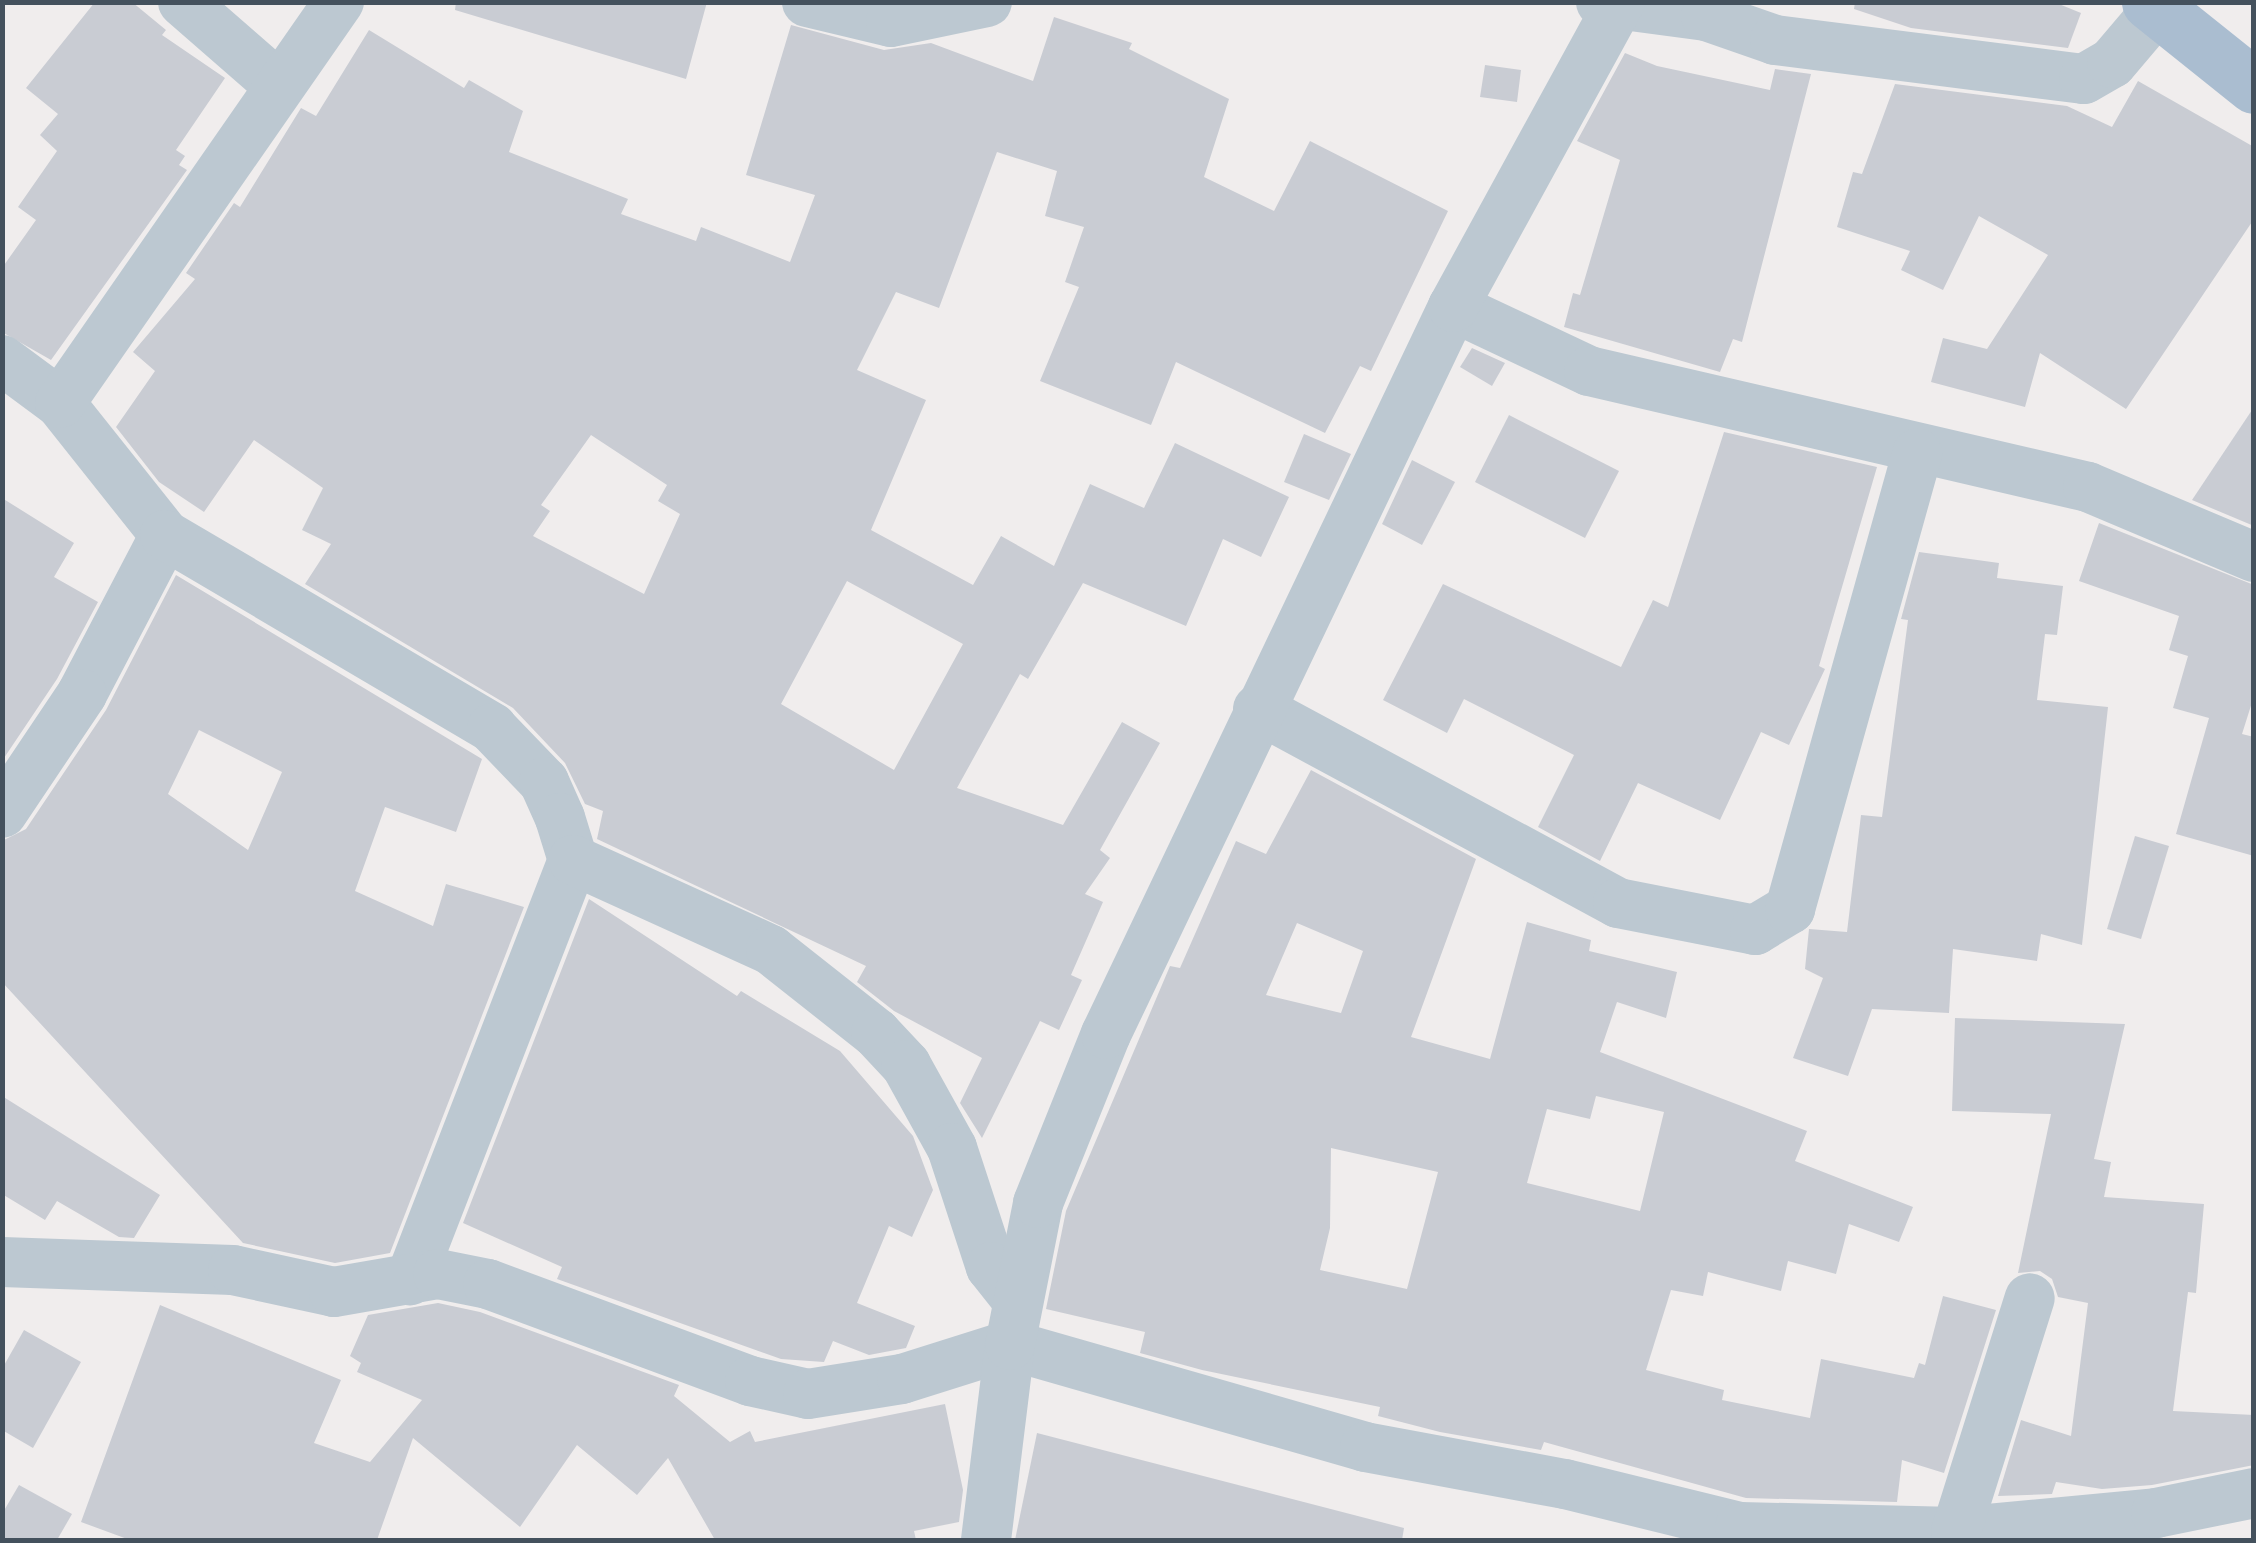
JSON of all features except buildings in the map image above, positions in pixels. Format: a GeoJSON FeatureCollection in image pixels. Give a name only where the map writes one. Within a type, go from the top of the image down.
{"type":"FeatureCollection","features":[{"type":"Feature","properties":{"kind":"main road"},"geometry":{"type":"LineString","coordinates":[[2152,6],[2254,86]]}},
{"type":"Feature","properties":{"kind":"street"},"geometry":{"type":"LineString","coordinates":[[184,2],[278,85]]}},
{"type":"Feature","properties":{"kind":"street"},"geometry":{"type":"LineString","coordinates":[[60,403],[339,2]]}},
{"type":"Feature","properties":{"kind":"street"},"geometry":{"type":"LineString","coordinates":[[806,2],[891,22],[986,2]]}},
{"type":"Feature","properties":{"kind":"street"},"geometry":{"type":"LineString","coordinates":[[986,1540],[1014,1323],[1038,1203],[1079,1102],[1258,709],[1453,307],[1613,3],[1706,16],[1775,40],[2084,79],[2112,63],[2152,6]]}},
{"type":"Feature","properties":{"kind":"street"},"geometry":{"type":"LineString","coordinates":[[1453,307],[1589,371],[1796,416],[1918,452],[2088,487],[2254,557]]}},
{"type":"Feature","properties":{"kind":"street"},"geometry":{"type":"LineString","coordinates":[[2,360],[60,403],[166,535],[276,606],[492,728],[544,782],[573,860],[410,1280]]}},
{"type":"Feature","properties":{"kind":"street"},"geometry":{"type":"LineString","coordinates":[[1258,709],[1618,902],[1754,930],[1790,909],[1918,452]]}},
{"type":"Feature","properties":{"kind":"street"},"geometry":{"type":"LineString","coordinates":[[2,813],[82,694],[166,535]]}},
{"type":"Feature","properties":{"kind":"street"},"geometry":{"type":"LineString","coordinates":[[573,860],[771,950],[876,1034],[906,1066],[952,1148],[1014,1323]]}},
{"type":"Feature","properties":{"kind":"street"},"geometry":{"type":"LineString","coordinates":[[2,1262],[233,1270],[334,1292],[438,1274],[488,1284],[750,1381],[808,1394],[902,1379],[1014,1323],[1365,1447],[1564,1484],[1740,1527],[1956,1532],[2154,1527],[2254,1492]]}},
{"type":"Feature","properties":{"kind":"street"},"geometry":{"type":"LineString","coordinates":[[1956,1532],[2030,1298]]}}]}
